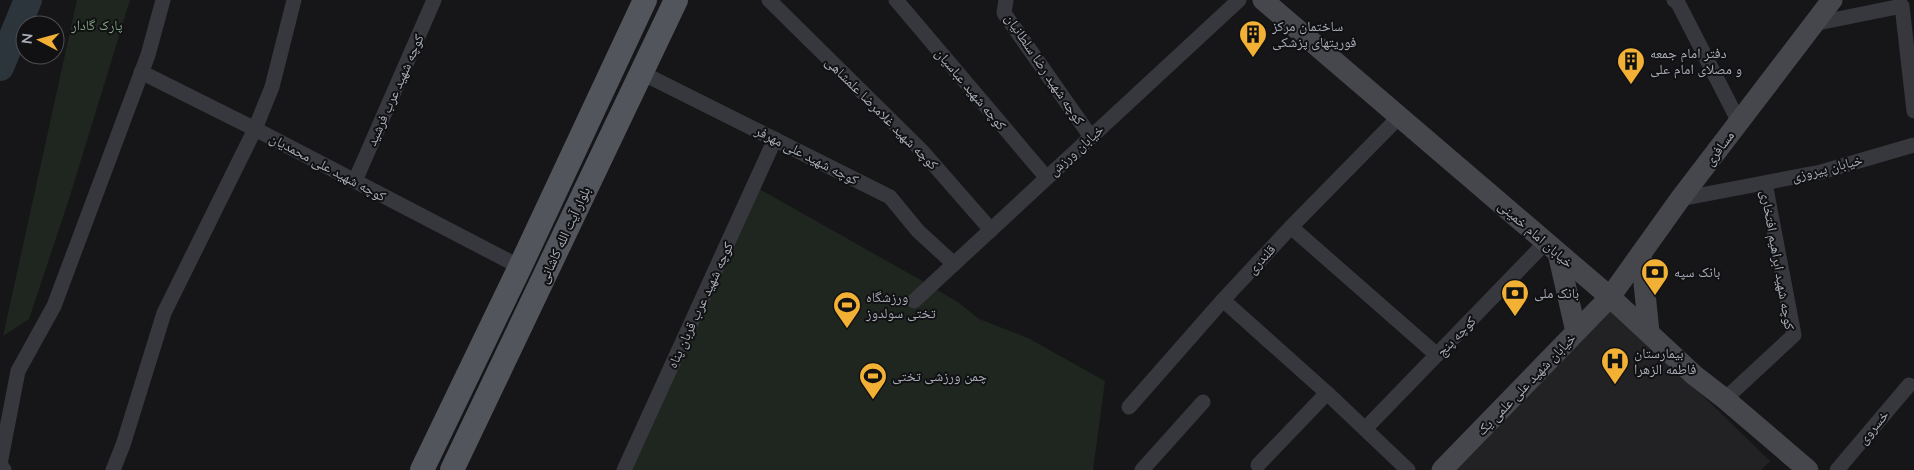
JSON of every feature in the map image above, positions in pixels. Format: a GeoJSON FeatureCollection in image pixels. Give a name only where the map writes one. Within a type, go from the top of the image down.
{"type":"FeatureCollection","features":[{"type":"Feature","properties":{"kind":"main road","name":"بلوار آیت الله کاشانی"},"geometry":{"type":"LineString","coordinates":[[422,470],[520,267],[645,0]]}},
{"type":"Feature","properties":{"kind":"main road","name":"بلوار آیت الله کاشانی"},"geometry":{"type":"LineString","coordinates":[[452,470],[676,0]]}},
{"type":"Feature","properties":{"kind":"main road","name":"خیابان امام خمینی"},"geometry":{"type":"LineString","coordinates":[[1263,0],[1610,297],[1694,375],[1808,470]]}},
{"type":"Feature","properties":{"kind":"main road","name":"مسافری"},"geometry":{"type":"LineString","coordinates":[[1610,297],[1680,199],[1832,0]]}},
{"type":"Feature","properties":{"kind":"main road"},"geometry":{"type":"LineString","coordinates":[[1552,247],[1576,332]]}},
{"type":"Feature","properties":{"kind":"main road"},"geometry":{"type":"LineString","coordinates":[[1641,254],[1649,332]]}},
{"type":"Feature","properties":{"kind":"main road","name":"خیابان شهید علی علمی یک"},"geometry":{"type":"LineString","coordinates":[[1442,470],[1610,297]]}},
{"type":"Feature","properties":{"kind":"street"},"geometry":{"type":"LineString","coordinates":[[4,470],[0,464],[18,371],[54,306],[141,72],[163,0]]}},
{"type":"Feature","properties":{"kind":"street","name":"کوچه شهید علی محمدیان"},"geometry":{"type":"LineString","coordinates":[[294,0],[272,87],[255,128],[520,267]]}},
{"type":"Feature","properties":{"kind":"street","name":"کوچه شهید عرب فرشید"},"geometry":{"type":"LineString","coordinates":[[355,181],[434,0]]}},
{"type":"Feature","properties":{"kind":"street","name":"کوچه شهید غلامرضا علمشاهی"},"geometry":{"type":"LineString","coordinates":[[769,0],[921,150],[991,230]]}},
{"type":"Feature","properties":{"kind":"street","name":"کوچه شهید عباسیان"},"geometry":{"type":"LineString","coordinates":[[896,0],[1046,177]]}},
{"type":"Feature","properties":{"kind":"street","name":"کوچه شهید رضا سلطانیان"},"geometry":{"type":"LineString","coordinates":[[1006,0],[1004,13],[1091,137]]}},
{"type":"Feature","properties":{"kind":"street","name":"خیابان ورزش"},"geometry":{"type":"LineString","coordinates":[[914,301],[1046,177],[1240,0]]}},
{"type":"Feature","properties":{"kind":"street"},"geometry":{"type":"LineString","coordinates":[[1674,0],[1678,3],[1739,122]]}},
{"type":"Feature","properties":{"kind":"street"},"geometry":{"type":"LineString","coordinates":[[1813,24],[1908,5],[1914,111]]}},
{"type":"Feature","properties":{"kind":"street"},"geometry":{"type":"LineString","coordinates":[[113,470],[123,445],[164,313],[255,128],[141,72]]}},
{"type":"Feature","properties":{"kind":"street","name":"کوچه شهید علی مهرفر"},"geometry":{"type":"LineString","coordinates":[[642,73],[890,197],[918,231],[954,264]]}},
{"type":"Feature","properties":{"kind":"street","name":"قلندری"},"geometry":{"type":"LineString","coordinates":[[1129,407],[1223,300],[1291,227],[1399,117]]}},
{"type":"Feature","properties":{"kind":"street","name":"کوچه شهید عرب قربان پناه"},"geometry":{"type":"LineString","coordinates":[[624,470],[775,140]]}},
{"type":"Feature","properties":{"kind":"street","name":"خیابان پیروزی"},"geometry":{"type":"LineString","coordinates":[[1680,199],[1821,172],[1914,145]]}},
{"type":"Feature","properties":{"kind":"street","name":"کوچه شهید ابراهیم افتخاری"},"geometry":{"type":"LineString","coordinates":[[1725,400],[1794,334],[1765,183]]}},
{"type":"Feature","properties":{"kind":"street"},"geometry":{"type":"LineString","coordinates":[[1291,227],[1437,355]]}},
{"type":"Feature","properties":{"kind":"street","name":"کوچه پنج"},"geometry":{"type":"LineString","coordinates":[[1365,430],[1437,355],[1552,247]]}},
{"type":"Feature","properties":{"kind":"street"},"geometry":{"type":"LineString","coordinates":[[1223,300],[1327,393],[1408,470]]}},
{"type":"Feature","properties":{"kind":"street","name":"خسروی"},"geometry":{"type":"LineString","coordinates":[[1838,470],[1909,385]]}},
{"type":"Feature","properties":{"kind":"street"},"geometry":{"type":"LineString","coordinates":[[1258,465],[1327,393]]}},
{"type":"Feature","properties":{"kind":"street"},"geometry":{"type":"LineString","coordinates":[[1142,470],[1203,402]]}},
{"type":"Feature","properties":{"kind":"shaded area","name":"بیمارستان فاطمه الزهرا"},"geometry":{"type":"Polygon","coordinates":[[[1613,308],[1770,461],[1761,470],[1457,470],[1613,308]]]}},
{"type":"Feature","properties":{"kind":"green space","name":"پارک گادار"},"geometry":{"type":"Polygon","coordinates":[[[77,0],[130,0],[69,199],[29,319],[3,336],[63,65],[65,65],[65,54],[77,0]]]}},
{"type":"Feature","properties":{"kind":"green space","name":"ورزشگاه تختی سولدوز"},"geometry":{"type":"Polygon","coordinates":[[[754,186],[926,283],[959,303],[979,319],[1028,338],[1105,381],[1093,470],[629,470],[754,186]]]}},
{"type":"Feature","properties":{"kind":"waterway"},"geometry":{"type":"LineString","coordinates":[[0,67],[28,0]]}},
{"type":"Feature","properties":{"kind":"place","name":"ساختمان مرکز فوریتهای پزشکی"},"geometry":{"type":"Point","coordinates":[1253,58]}},
{"type":"Feature","properties":{"kind":"place","name":"دفتر امام جمعه و مصلای امام علی"},"geometry":{"type":"Point","coordinates":[1631,85]}},
{"type":"Feature","properties":{"kind":"place","name":"بانک سپه"},"geometry":{"type":"Point","coordinates":[1655,296]}},
{"type":"Feature","properties":{"kind":"place","name":"بانک ملی"},"geometry":{"type":"Point","coordinates":[1515,317]}},
{"type":"Feature","properties":{"kind":"place","name":"ورزشگاه تختی سولدوز"},"geometry":{"type":"Point","coordinates":[847,329]}},
{"type":"Feature","properties":{"kind":"place","name":"بیمارستان فاطمه الزهرا"},"geometry":{"type":"Point","coordinates":[1615,385]}},
{"type":"Feature","properties":{"kind":"place","name":"چمن ورزشی تختی"},"geometry":{"type":"Point","coordinates":[873,400]}}]}
